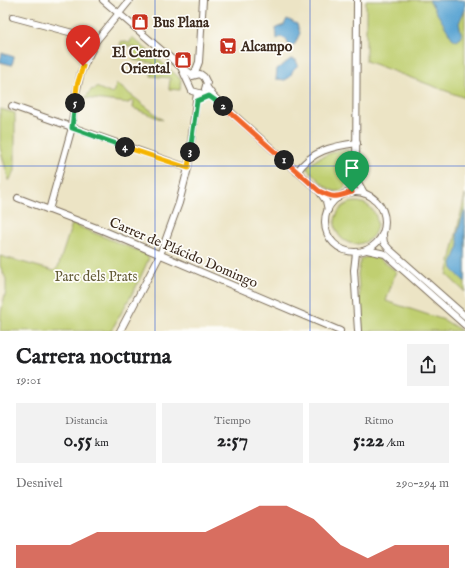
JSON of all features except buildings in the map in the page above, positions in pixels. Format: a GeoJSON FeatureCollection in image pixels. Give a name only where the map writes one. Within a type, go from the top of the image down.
{"type":"FeatureCollection","features":[{"type":"Feature","properties":{"kind":"street"},"geometry":{"type":"LineString","coordinates":[[103,0],[183,68],[194,75],[202,76]]}},
{"type":"Feature","properties":{"kind":"street"},"geometry":{"type":"LineString","coordinates":[[49,210],[72,128],[79,79],[86,59],[96,41],[130,0]]}},
{"type":"Feature","properties":{"kind":"street"},"geometry":{"type":"LineString","coordinates":[[188,82],[194,75],[198,64],[203,0]]}},
{"type":"Feature","properties":{"kind":"street"},"geometry":{"type":"LineString","coordinates":[[352,192],[356,179],[357,143],[357,0]]}},
{"type":"Feature","properties":{"kind":"street"},"geometry":{"type":"LineString","coordinates":[[13,17],[84,36],[96,41]]}},
{"type":"Feature","properties":{"kind":"street"},"geometry":{"type":"LineString","coordinates":[[183,68],[198,64]]}},
{"type":"Feature","properties":{"kind":"street"},"geometry":{"type":"LineString","coordinates":[[198,64],[202,76],[206,80],[206,86],[211,96],[319,191],[326,201],[328,210],[326,228],[330,240],[341,250],[356,253],[367,250],[383,235]]}},
{"type":"Feature","properties":{"kind":"street"},"geometry":{"type":"LineString","coordinates":[[183,68],[188,82],[196,92],[211,96]]}},
{"type":"Feature","properties":{"kind":"street"},"geometry":{"type":"LineString","coordinates":[[196,92],[206,86]]}},
{"type":"Feature","properties":{"kind":"street"},"geometry":{"type":"LineString","coordinates":[[120,331],[160,256],[178,203],[188,168],[196,104],[196,92]]}},
{"type":"Feature","properties":{"kind":"street"},"geometry":{"type":"LineString","coordinates":[[196,104],[211,96]]}},
{"type":"Feature","properties":{"kind":"street"},"geometry":{"type":"LineString","coordinates":[[12,106],[188,168]]}},
{"type":"Feature","properties":{"kind":"street"},"geometry":{"type":"LineString","coordinates":[[297,172],[314,155],[334,146],[357,143]]}},
{"type":"Feature","properties":{"kind":"street"},"geometry":{"type":"LineString","coordinates":[[356,179],[364,193]]}},
{"type":"Feature","properties":{"kind":"street"},"geometry":{"type":"LineString","coordinates":[[319,191],[338,198]]}},
{"type":"Feature","properties":{"kind":"street"},"geometry":{"type":"LineString","coordinates":[[328,210],[338,198],[352,192],[364,193],[374,198],[383,210],[386,225],[383,235],[384,243],[465,316]]}},
{"type":"Feature","properties":{"kind":"street","name":"Carrer de Plácido Domingo"},"geometry":{"type":"LineString","coordinates":[[18,198],[340,331]]}},
{"type":"Feature","properties":{"kind":"street"},"geometry":{"type":"LineString","coordinates":[[367,250],[385,254],[465,324]]}},
{"type":"Feature","properties":{"kind":"street"},"geometry":{"type":"LineString","coordinates":[[356,253],[354,270],[358,331]]}},
{"type":"Feature","properties":{"kind":"green space"},"geometry":{"type":"Polygon","coordinates":[[[366,0],[465,0],[465,98],[366,61],[366,0]]]}},
{"type":"Feature","properties":{"kind":"green space"},"geometry":{"type":"Polygon","coordinates":[[[132,37],[181,79],[180,90],[169,89],[170,78],[151,76],[153,63],[133,60],[135,47],[120,45],[121,41],[130,43],[132,37]]]}},
{"type":"Feature","properties":{"kind":"green space"},"geometry":{"type":"Polygon","coordinates":[[[117,84],[163,120],[133,108],[134,101],[130,101],[129,103],[85,98],[92,89],[95,90],[96,87],[112,94],[117,84]]]}},
{"type":"Feature","properties":{"kind":"green space"},"geometry":{"type":"Polygon","coordinates":[[[0,109],[15,113],[15,171],[9,181],[0,148],[0,109]]]}},
{"type":"Feature","properties":{"kind":"green space"},"geometry":{"type":"Polygon","coordinates":[[[338,150],[349,150],[349,170],[346,185],[337,191],[327,187],[306,168],[317,159],[338,150]]]}},
{"type":"Feature","properties":{"kind":"green space"},"geometry":{"type":"Polygon","coordinates":[[[465,195],[465,292],[447,275],[465,195]]]}},
{"type":"Feature","properties":{"kind":"green space"},"geometry":{"type":"Polygon","coordinates":[[[352,202],[360,202],[371,208],[377,219],[377,227],[371,238],[360,244],[352,244],[341,238],[335,227],[335,219],[341,208],[352,202]]]}},
{"type":"Feature","properties":{"kind":"green space","name":"Parc dels Prats"},"geometry":{"type":"Polygon","coordinates":[[[72,224],[146,254],[149,258],[137,285],[111,331],[0,331],[1,312],[6,290],[6,279],[0,266],[0,256],[54,271],[58,267],[72,224]]]}},
{"type":"Feature","properties":{"kind":"green space"},"geometry":{"type":"Polygon","coordinates":[[[374,255],[396,271],[386,301],[444,320],[462,331],[362,331],[358,274],[361,259],[374,255]]]}},
{"type":"Feature","properties":{"kind":"water"},"geometry":{"type":"Polygon","coordinates":[[[429,0],[465,0],[465,9],[459,23],[462,37],[457,41],[452,38],[429,0]]]}},
{"type":"Feature","properties":{"kind":"water"},"geometry":{"type":"Polygon","coordinates":[[[287,19],[297,24],[300,33],[295,44],[290,48],[286,39],[281,37],[277,39],[276,28],[284,25],[287,19]]]}},
{"type":"Feature","properties":{"kind":"water"},"geometry":{"type":"Polygon","coordinates":[[[2,53],[14,57],[12,65],[0,62],[2,53]]]}},
{"type":"Feature","properties":{"kind":"water"},"geometry":{"type":"Polygon","coordinates":[[[291,59],[296,60],[298,65],[293,70],[290,77],[285,80],[276,79],[277,69],[291,59]]]}},
{"type":"Feature","properties":{"kind":"water"},"geometry":{"type":"Polygon","coordinates":[[[465,208],[465,282],[453,270],[452,263],[459,246],[457,235],[465,208]]]}},
{"type":"Feature","properties":{"kind":"place","name":"Bus Plana"},"geometry":{"type":"Point","coordinates":[140,22]}},
{"type":"Feature","properties":{"kind":"place","name":"Alcampo"},"geometry":{"type":"Point","coordinates":[228,46]}},
{"type":"Feature","properties":{"kind":"place","name":"El Centro Oriental"},"geometry":{"type":"Point","coordinates":[183,60]}},
{"type":"Feature","properties":{"kind":"route"},"geometry":{"type":"LineString","coordinates":[[83,66],[77,85],[72,128],[188,168],[197,101],[209,96],[214,97],[319,191],[338,198],[344,194],[352,192]]}}]}
